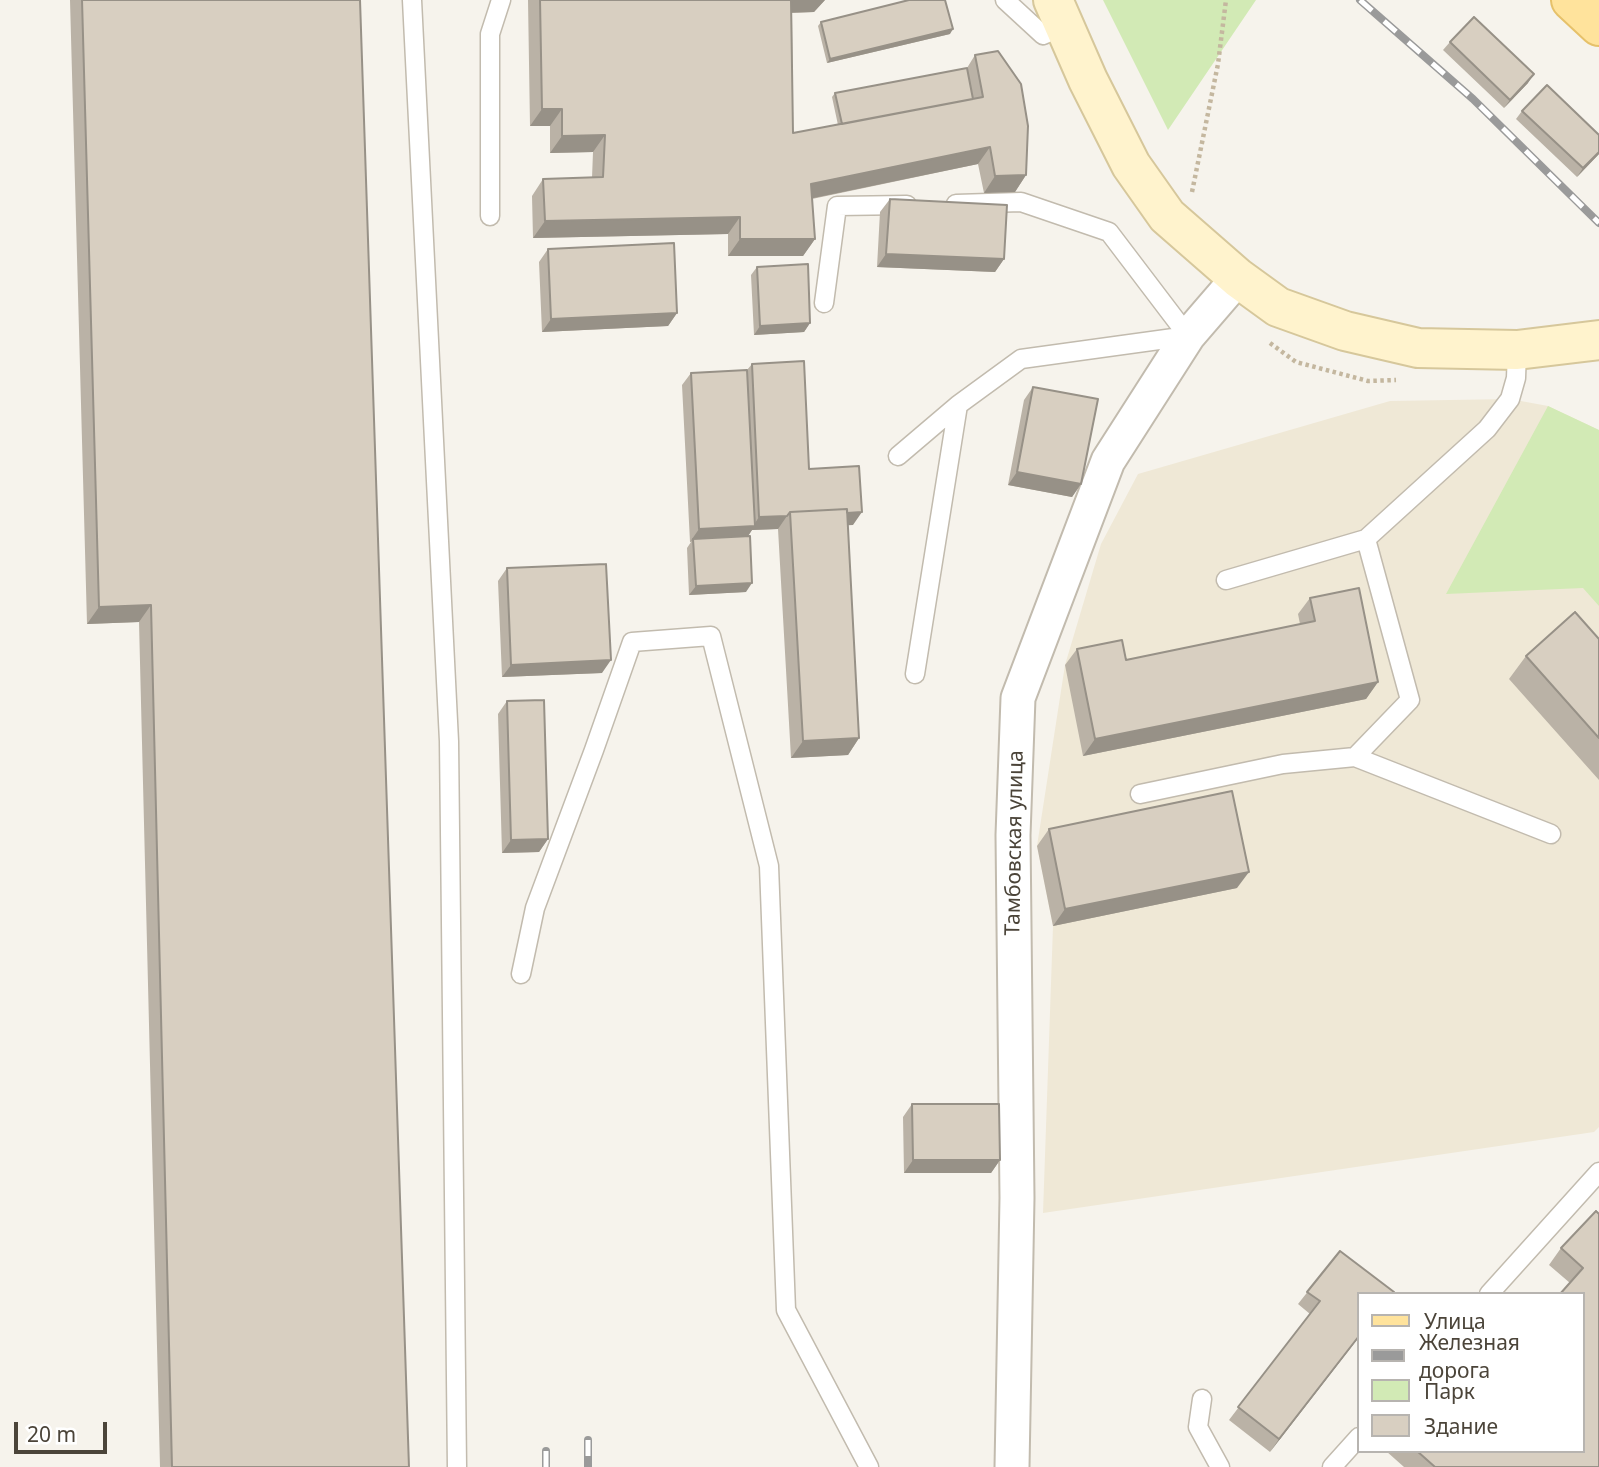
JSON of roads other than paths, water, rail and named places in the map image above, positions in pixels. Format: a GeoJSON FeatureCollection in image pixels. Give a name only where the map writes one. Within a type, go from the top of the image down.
{"type":"FeatureCollection","features":[{"type":"Feature","properties":{"kind":"main road"},"geometry":{"type":"LineString","coordinates":[[1571,0],[1599,26]]}},
{"type":"Feature","properties":{"kind":"street"},"geometry":{"type":"LineString","coordinates":[[1059,13],[1088,80],[1132,165],[1167,216],[1238,278],[1278,307],[1345,331],[1418,348],[1517,350],[1599,340]]}},
{"type":"Feature","properties":{"kind":"street","name":"Тамбовская улица"},"geometry":{"type":"LineString","coordinates":[[1012,1467],[1017,1198],[1013,835],[1018,698],[1108,461],[1188,336],[1238,278]]}},
{"type":"Feature","properties":{"kind":"lane"},"geometry":{"type":"LineString","coordinates":[[412,0],[449,741],[457,1467]]}},
{"type":"Feature","properties":{"kind":"lane"},"geometry":{"type":"LineString","coordinates":[[490,216],[489,34],[501,0]]}},
{"type":"Feature","properties":{"kind":"lane"},"geometry":{"type":"LineString","coordinates":[[1005,0],[1043,36],[1059,13]]}},
{"type":"Feature","properties":{"kind":"lane"},"geometry":{"type":"LineString","coordinates":[[824,303],[836,206],[1021,202],[1109,232],[1188,336],[1021,359],[958,405],[898,456]]}},
{"type":"Feature","properties":{"kind":"lane"},"geometry":{"type":"LineString","coordinates":[[1226,580],[1366,539],[1487,429],[1510,399],[1516,378],[1517,350]]}},
{"type":"Feature","properties":{"kind":"lane"},"geometry":{"type":"LineString","coordinates":[[915,674],[958,405]]}},
{"type":"Feature","properties":{"kind":"lane"},"geometry":{"type":"LineString","coordinates":[[1355,757],[1410,699],[1366,539]]}},
{"type":"Feature","properties":{"kind":"lane"},"geometry":{"type":"LineString","coordinates":[[522,974],[535,908],[632,642],[711,636],[769,866],[786,1310],[869,1467]]}},
{"type":"Feature","properties":{"kind":"lane"},"geometry":{"type":"LineString","coordinates":[[1140,794],[1283,764],[1355,757],[1551,834]]}},
{"type":"Feature","properties":{"kind":"lane"},"geometry":{"type":"LineString","coordinates":[[1491,1292],[1599,1172]]}},
{"type":"Feature","properties":{"kind":"lane"},"geometry":{"type":"LineString","coordinates":[[1202,1399],[1198,1427],[1220,1467]]}},
{"type":"Feature","properties":{"kind":"lane"},"geometry":{"type":"LineString","coordinates":[[1332,1467],[1358,1438]]}},
{"type":"Feature","properties":{"kind":"railway"},"geometry":{"type":"LineString","coordinates":[[1360,0],[1473,99],[1599,223]]}},
{"type":"Feature","properties":{"kind":"railway"},"geometry":{"type":"LineString","coordinates":[[588,1440],[588,1467]]}},
{"type":"Feature","properties":{"kind":"railway"},"geometry":{"type":"LineString","coordinates":[[546,1451],[546,1467]]}}]}
